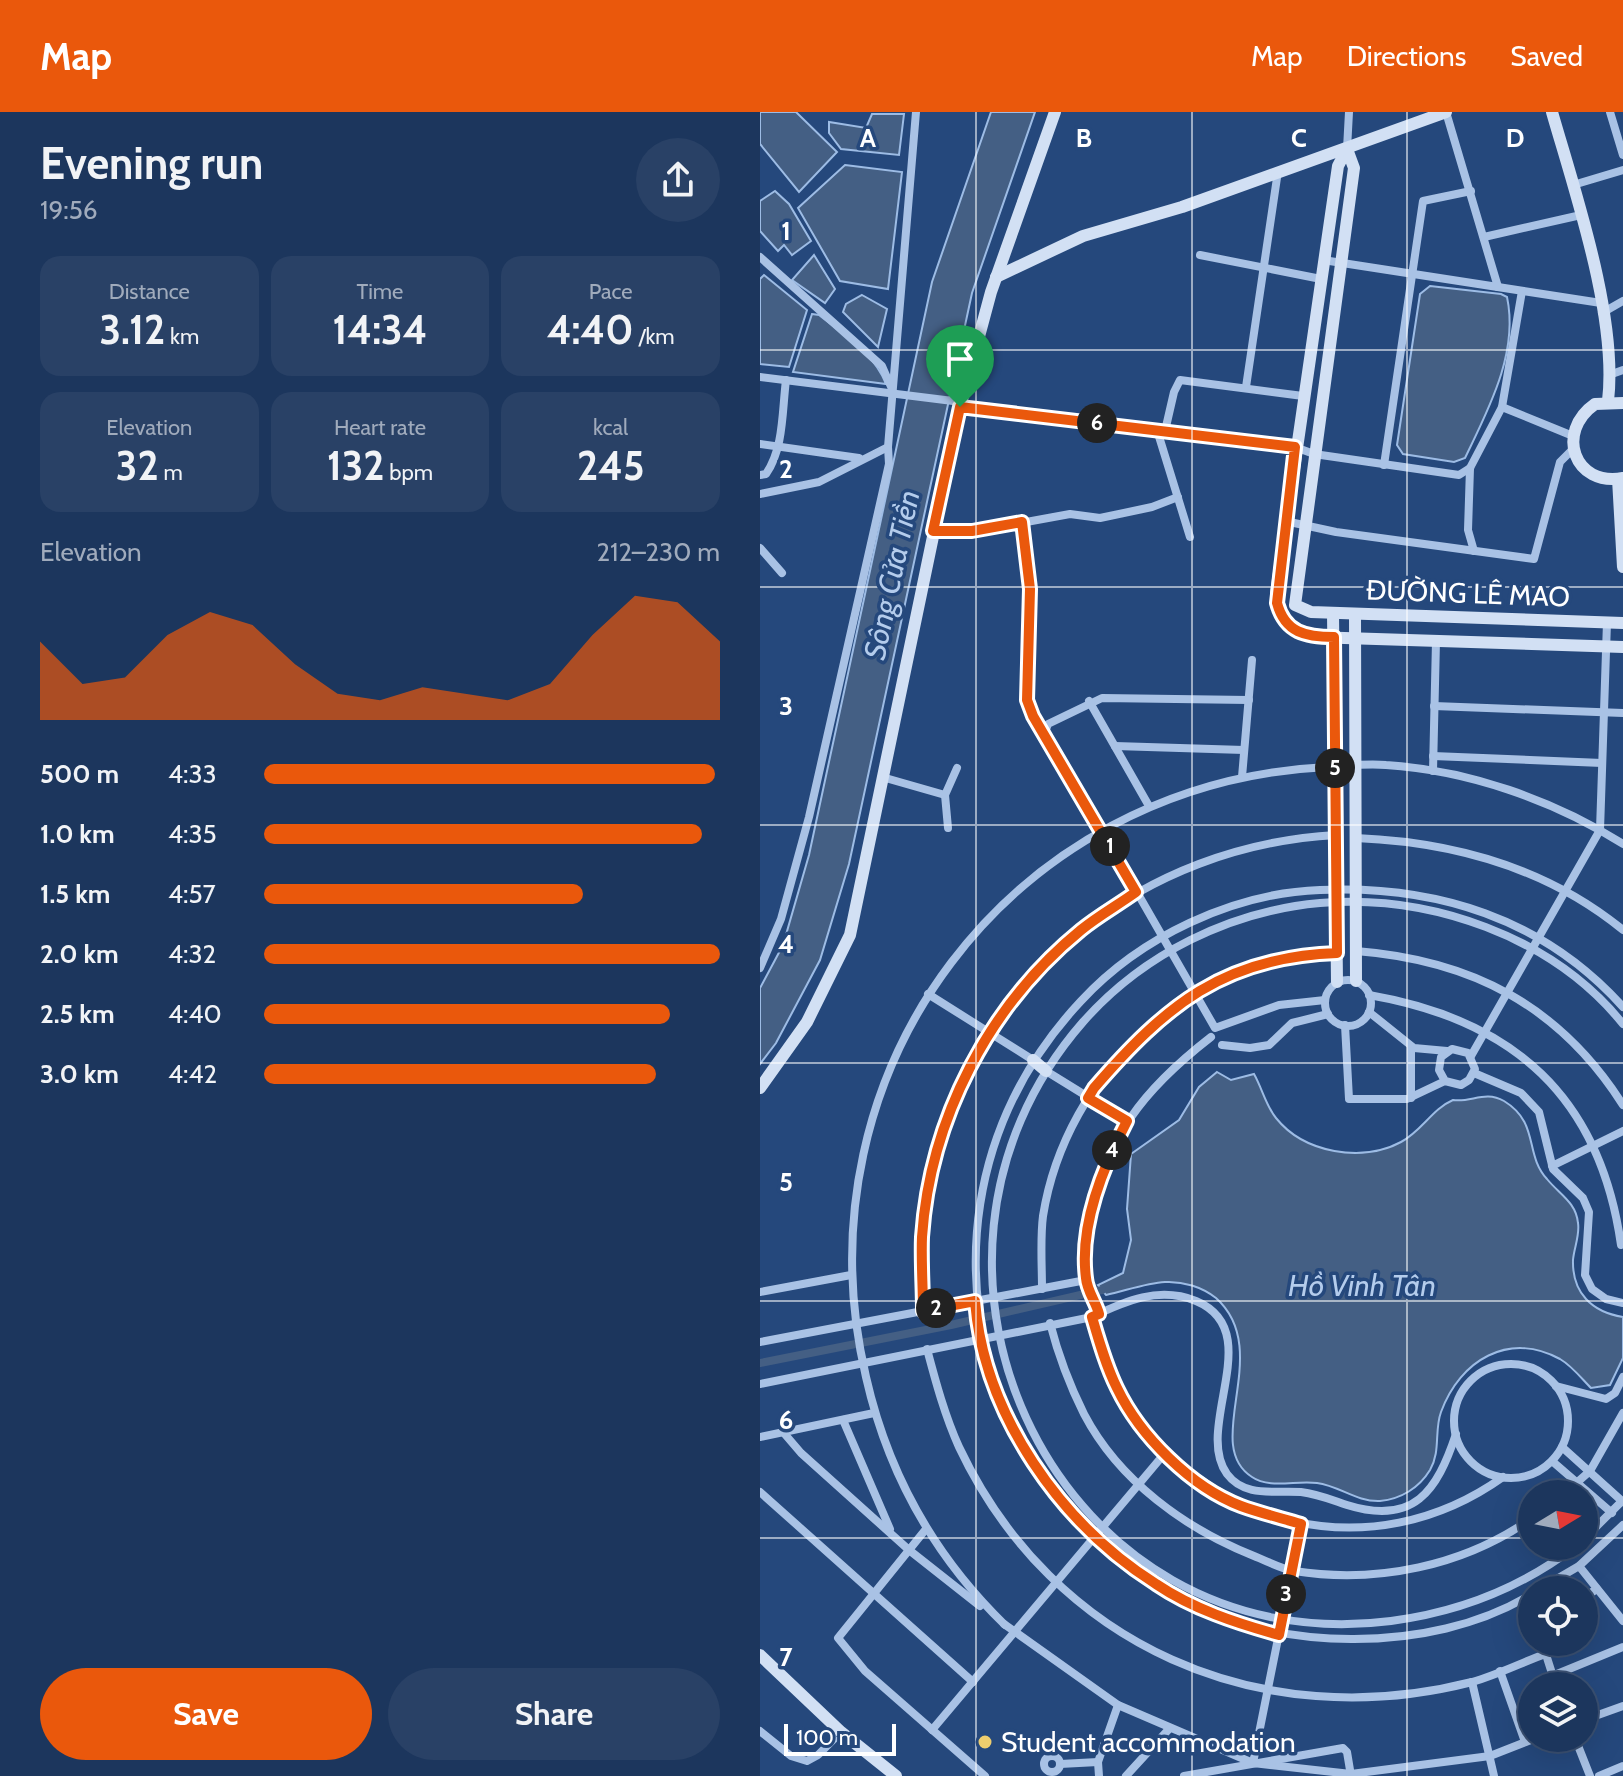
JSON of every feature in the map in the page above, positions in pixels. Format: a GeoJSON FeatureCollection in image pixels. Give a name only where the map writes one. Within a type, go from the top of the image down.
{"type":"FeatureCollection","features":[{"type":"Feature","properties":{"kind":"street"},"geometry":{"type":"LineString","coordinates":[[760,968],[781,919],[809,817],[889,464],[888,447],[898,394],[916,112]]}},
{"type":"Feature","properties":{"kind":"street"},"geometry":{"type":"LineString","coordinates":[[760,1088],[807,1022],[850,935],[957,403],[996,277],[1055,112]]}},
{"type":"Feature","properties":{"kind":"street"},"geometry":{"type":"LineString","coordinates":[[1304,525],[1354,168],[1347,149],[1349,112]]}},
{"type":"Feature","properties":{"kind":"street"},"geometry":{"type":"LineString","coordinates":[[996,277],[1083,236],[1182,207],[1446,112],[1498,287]]}},
{"type":"Feature","properties":{"kind":"street"},"geometry":{"type":"LineString","coordinates":[[1552,112],[1581,215],[1602,308],[1609,375],[1608,401]]}},
{"type":"Feature","properties":{"kind":"street"},"geometry":{"type":"LineString","coordinates":[[1610,112],[1618,121],[1623,155]]}},
{"type":"Feature","properties":{"kind":"street"},"geometry":{"type":"LineString","coordinates":[[1347,149],[1338,166],[1285,521],[1534,559],[1560,462],[1573,442],[1584,412],[1608,401],[1623,403]]}},
{"type":"Feature","properties":{"kind":"street"},"geometry":{"type":"LineString","coordinates":[[1246,387],[1279,170]]}},
{"type":"Feature","properties":{"kind":"street"},"geometry":{"type":"LineString","coordinates":[[1573,185],[1623,170]]}},
{"type":"Feature","properties":{"kind":"street"},"geometry":{"type":"LineString","coordinates":[[1384,465],[1423,201],[1471,191]]}},
{"type":"Feature","properties":{"kind":"street"},"geometry":{"type":"LineString","coordinates":[[1484,237],[1581,215]]}},
{"type":"Feature","properties":{"kind":"street"},"geometry":{"type":"LineString","coordinates":[[1200,255],[1321,279]]}},
{"type":"Feature","properties":{"kind":"street"},"geometry":{"type":"LineString","coordinates":[[1323,260],[1522,291],[1602,308],[1623,301]]}},
{"type":"Feature","properties":{"kind":"street"},"geometry":{"type":"LineString","coordinates":[[762,264],[882,366],[898,394]]}},
{"type":"Feature","properties":{"kind":"street"},"geometry":{"type":"LineString","coordinates":[[1474,551],[1468,530],[1470,468],[1502,407],[1522,291]]}},
{"type":"Feature","properties":{"kind":"street"},"geometry":{"type":"LineString","coordinates":[[1609,375],[1623,370]]}},
{"type":"Feature","properties":{"kind":"street"},"geometry":{"type":"LineString","coordinates":[[760,377],[1295,447],[1314,454],[1459,475],[1470,468]]}},
{"type":"Feature","properties":{"kind":"street"},"geometry":{"type":"LineString","coordinates":[[760,475],[766,474],[778,447],[786,380]]}},
{"type":"Feature","properties":{"kind":"street"},"geometry":{"type":"LineString","coordinates":[[1190,537],[1161,431],[1179,381],[1303,396]]}},
{"type":"Feature","properties":{"kind":"street"},"geometry":{"type":"LineString","coordinates":[[1502,407],[1573,442],[1587,472],[1599,478],[1621,479],[1623,567]]}},
{"type":"Feature","properties":{"kind":"street"},"geometry":{"type":"LineString","coordinates":[[760,444],[859,458]]}},
{"type":"Feature","properties":{"kind":"street"},"geometry":{"type":"LineString","coordinates":[[760,494],[819,482],[888,447]]}},
{"type":"Feature","properties":{"kind":"street"},"geometry":{"type":"LineString","coordinates":[[933,531],[972,531],[1070,514],[1100,518],[1178,497]]}},
{"type":"Feature","properties":{"kind":"street","name":"ĐƯỜNG LÊ MAO"},"geometry":{"type":"LineString","coordinates":[[1285,521],[1276,593],[1284,621],[1298,633],[1313,637],[1623,647]]}},
{"type":"Feature","properties":{"kind":"street"},"geometry":{"type":"LineString","coordinates":[[1022,522],[1030,589],[1027,700],[1194,993],[1218,1029],[1279,1005],[1325,1000]]}},
{"type":"Feature","properties":{"kind":"street","name":"ĐƯỜNG LÊ MAO"},"geometry":{"type":"LineString","coordinates":[[1304,525],[1293,597],[1297,608],[1311,612],[1623,623]]}},
{"type":"Feature","properties":{"kind":"street"},"geometry":{"type":"LineString","coordinates":[[760,548],[782,573]]}},
{"type":"Feature","properties":{"kind":"street"},"geometry":{"type":"LineString","coordinates":[[1333,613],[1337,982],[1325,1000],[1328,1014],[1345,1025],[1359,1022],[1369,1012],[1369,995]]}},
{"type":"Feature","properties":{"kind":"street"},"geometry":{"type":"LineString","coordinates":[[1355,614],[1356,981],[1369,995],[1431,1007],[1484,1031],[1515,1050],[1539,1071],[1580,1121],[1593,1146],[1619,1204],[1621,1245]]}},
{"type":"Feature","properties":{"kind":"street"},"geometry":{"type":"LineString","coordinates":[[1474,1073],[1471,1056],[1600,830],[1601,712],[1607,622]]}},
{"type":"Feature","properties":{"kind":"street"},"geometry":{"type":"LineString","coordinates":[[1433,771],[1436,641]]}},
{"type":"Feature","properties":{"kind":"street"},"geometry":{"type":"LineString","coordinates":[[1242,777],[1252,660]]}},
{"type":"Feature","properties":{"kind":"street"},"geometry":{"type":"LineString","coordinates":[[1045,732],[1048,724],[1089,701],[1109,698],[1249,700]]}},
{"type":"Feature","properties":{"kind":"street"},"geometry":{"type":"LineString","coordinates":[[1089,701],[1149,806]]}},
{"type":"Feature","properties":{"kind":"street"},"geometry":{"type":"LineString","coordinates":[[1434,706],[1623,713]]}},
{"type":"Feature","properties":{"kind":"street"},"geometry":{"type":"LineString","coordinates":[[1115,746],[1244,750]]}},
{"type":"Feature","properties":{"kind":"street"},"geometry":{"type":"LineString","coordinates":[[1433,756],[1602,763]]}},
{"type":"Feature","properties":{"kind":"street"},"geometry":{"type":"LineString","coordinates":[[1005,1625],[958,1575],[926,1529],[898,1477],[874,1413],[856,1327],[851,1275],[853,1213],[868,1129],[898,1048],[928,994],[956,955],[996,910],[1061,855],[1101,830],[1149,806],[1242,777],[1356,765],[1433,771],[1463,777],[1556,808],[1623,844]]}},
{"type":"Feature","properties":{"kind":"street"},"geometry":{"type":"LineString","coordinates":[[948,828],[945,795],[957,768]]}},
{"type":"Feature","properties":{"kind":"street"},"geometry":{"type":"LineString","coordinates":[[881,776],[945,795]]}},
{"type":"Feature","properties":{"kind":"street"},"geometry":{"type":"LineString","coordinates":[[923,1311],[922,1237],[934,1162],[956,1094],[989,1033],[1052,957],[1081,929],[1136,892],[1219,854],[1278,840],[1336,835]]}},
{"type":"Feature","properties":{"kind":"street"},"geometry":{"type":"LineString","coordinates":[[1356,838],[1426,842],[1528,872],[1565,890],[1623,930]]}},
{"type":"Feature","properties":{"kind":"street"},"geometry":{"type":"LineString","coordinates":[[1558,1560],[1545,1570],[1499,1593],[1417,1617],[1372,1623],[1327,1624],[1281,1619],[1236,1607],[1192,1589],[1151,1566],[1103,1526],[1051,1466],[1028,1425],[1010,1381],[993,1302],[990,1258],[997,1196],[1019,1122],[1046,1071],[1096,1008],[1130,977],[1169,951],[1234,921],[1357,888],[1392,889],[1439,899],[1477,910],[1538,937],[1579,966],[1623,1007]]}},
{"type":"Feature","properties":{"kind":"street"},"geometry":{"type":"LineString","coordinates":[[1518,1601],[1431,1632],[1382,1639],[1279,1635],[1195,1606],[1157,1585],[1095,1537],[1058,1497],[1032,1461],[1000,1395],[981,1334],[976,1305],[974,1245],[980,1194],[996,1135],[1033,1060],[1090,991],[1161,938],[1224,908],[1289,891],[1336,895],[1357,902],[1405,905],[1449,914],[1532,949],[1576,979],[1623,1024]]}},
{"type":"Feature","properties":{"kind":"street"},"geometry":{"type":"LineString","coordinates":[[1356,951],[1432,961],[1507,991],[1574,1041],[1623,1105]]}},
{"type":"Feature","properties":{"kind":"street"},"geometry":{"type":"LineString","coordinates":[[1042,1289],[1043,1216],[1064,1145],[1088,1098],[1142,1033],[1194,993],[1254,965],[1296,956],[1337,953]]}},
{"type":"Feature","properties":{"kind":"street"},"geometry":{"type":"LineString","coordinates":[[1337,982],[1356,981]]}},
{"type":"Feature","properties":{"kind":"street"},"geometry":{"type":"LineString","coordinates":[[928,994],[1127,1121]]}},
{"type":"Feature","properties":{"kind":"street"},"geometry":{"type":"LineString","coordinates":[[1369,1012],[1411,1047],[1448,1051],[1460,1049],[1471,1056]]}},
{"type":"Feature","properties":{"kind":"street"},"geometry":{"type":"LineString","coordinates":[[1222,1045],[1250,1048],[1269,1045],[1292,1023],[1328,1014]]}},
{"type":"Feature","properties":{"kind":"street"},"geometry":{"type":"LineString","coordinates":[[1345,1025],[1349,1099],[1411,1098],[1445,1081],[1461,1085],[1474,1073]]}},
{"type":"Feature","properties":{"kind":"street"},"geometry":{"type":"LineString","coordinates":[[1211,1037],[1167,1071],[1127,1121],[1105,1164],[1093,1207],[1085,1260],[1087,1283],[1096,1304],[1095,1316],[1117,1390],[1165,1453],[1198,1481],[1238,1505],[1301,1524],[1350,1528],[1401,1523],[1461,1504],[1503,1477],[1532,1474],[1552,1461],[1562,1447],[1568,1416],[1556,1386]]}},
{"type":"Feature","properties":{"kind":"street"},"geometry":{"type":"LineString","coordinates":[[1411,1047],[1411,1098]]}},
{"type":"Feature","properties":{"kind":"street"},"geometry":{"type":"LineString","coordinates":[[1445,1081],[1438,1065],[1448,1051]]}},
{"type":"Feature","properties":{"kind":"street"},"geometry":{"type":"LineString","coordinates":[[1474,1073],[1521,1093],[1539,1112],[1552,1166],[1583,1198],[1589,1212],[1585,1275],[1592,1289],[1606,1299],[1622,1302]]}},
{"type":"Feature","properties":{"kind":"street"},"geometry":{"type":"LineString","coordinates":[[1552,1166],[1623,1131]]}},
{"type":"Feature","properties":{"kind":"street"},"geometry":{"type":"LineString","coordinates":[[980,1194],[997,1196]]}},
{"type":"Feature","properties":{"kind":"street"},"geometry":{"type":"LineString","coordinates":[[760,1292],[851,1275]]}},
{"type":"Feature","properties":{"kind":"street"},"geometry":{"type":"LineString","coordinates":[[760,1342],[1087,1283]]}},
{"type":"Feature","properties":{"kind":"street"},"geometry":{"type":"LineString","coordinates":[[760,1384],[862,1358],[927,1349],[997,1330],[1095,1316],[1130,1299],[1159,1295],[1200,1303],[1216,1316],[1227,1336],[1230,1358],[1224,1387],[1219,1456],[1231,1478],[1253,1491],[1301,1492],[1372,1511],[1392,1512],[1412,1505],[1430,1491],[1444,1470],[1456,1434]]}},
{"type":"Feature","properties":{"kind":"street"},"geometry":{"type":"LineString","coordinates":[[1050,1323],[1058,1352],[1085,1416],[1112,1454],[1139,1483],[1194,1529],[1291,1571],[1347,1575],[1395,1572],[1436,1564],[1518,1527]]}},
{"type":"Feature","properties":{"kind":"street"},"geometry":{"type":"LineString","coordinates":[[927,1349],[945,1411],[983,1492],[1012,1534],[1056,1581],[1125,1636],[1170,1660],[1217,1679],[1267,1692],[1361,1697],[1472,1682],[1540,1656]]}},
{"type":"Feature","properties":{"kind":"street"},"geometry":{"type":"LineString","coordinates":[[1503,1477],[1472,1462],[1456,1434],[1454,1418],[1461,1395],[1470,1381],[1490,1368],[1514,1364],[1530,1367],[1556,1386],[1606,1399],[1615,1393],[1623,1377]]}},
{"type":"Feature","properties":{"kind":"street"},"geometry":{"type":"LineString","coordinates":[[760,1437],[874,1413]]}},
{"type":"Feature","properties":{"kind":"street"},"geometry":{"type":"LineString","coordinates":[[1579,1480],[1590,1471],[1623,1413]]}},
{"type":"Feature","properties":{"kind":"street"},"geometry":{"type":"LineString","coordinates":[[843,1420],[894,1537]]}},
{"type":"Feature","properties":{"kind":"street"},"geometry":{"type":"LineString","coordinates":[[783,1432],[801,1453],[909,1550],[1015,1633],[1118,1705],[1169,1729],[1253,1763],[1351,1775],[1490,1756],[1518,1745]]}},
{"type":"Feature","properties":{"kind":"street"},"geometry":{"type":"LineString","coordinates":[[1562,1447],[1623,1502],[1598,1526]]}},
{"type":"Feature","properties":{"kind":"street"},"geometry":{"type":"LineString","coordinates":[[932,1730],[1165,1453]]}},
{"type":"Feature","properties":{"kind":"street"},"geometry":{"type":"LineString","coordinates":[[1552,1461],[1575,1480]]}},
{"type":"Feature","properties":{"kind":"street"},"geometry":{"type":"LineString","coordinates":[[760,1492],[973,1682]]}},
{"type":"Feature","properties":{"kind":"street"},"geometry":{"type":"LineString","coordinates":[[1598,1501],[1612,1513]]}},
{"type":"Feature","properties":{"kind":"street"},"geometry":{"type":"LineString","coordinates":[[1253,1763],[1301,1524]]}},
{"type":"Feature","properties":{"kind":"street"},"geometry":{"type":"LineString","coordinates":[[1562,1576],[1579,1566],[1623,1525]]}},
{"type":"Feature","properties":{"kind":"street"},"geometry":{"type":"LineString","coordinates":[[926,1529],[838,1638],[839,1644],[985,1776]]}},
{"type":"Feature","properties":{"kind":"street"},"geometry":{"type":"LineString","coordinates":[[1579,1566],[1587,1576]]}},
{"type":"Feature","properties":{"kind":"street"},"geometry":{"type":"LineString","coordinates":[[1598,1590],[1620,1610],[1623,1621]]}},
{"type":"Feature","properties":{"kind":"street"},"geometry":{"type":"LineString","coordinates":[[1499,1593],[1504,1607]]}},
{"type":"Feature","properties":{"kind":"street"},"geometry":{"type":"LineString","coordinates":[[1562,1672],[1623,1647]]}},
{"type":"Feature","properties":{"kind":"street"},"geometry":{"type":"LineString","coordinates":[[760,1655],[841,1732],[896,1776]]}},
{"type":"Feature","properties":{"kind":"street"},"geometry":{"type":"LineString","coordinates":[[1500,1671],[1518,1722]]}},
{"type":"Feature","properties":{"kind":"street"},"geometry":{"type":"LineString","coordinates":[[1472,1682],[1494,1776]]}},
{"type":"Feature","properties":{"kind":"street"},"geometry":{"type":"LineString","coordinates":[[1099,1776],[1098,1762],[1118,1705]]}},
{"type":"Feature","properties":{"kind":"street"},"geometry":{"type":"LineString","coordinates":[[1598,1715],[1623,1706]]}},
{"type":"Feature","properties":{"kind":"street"},"geometry":{"type":"LineString","coordinates":[[1126,1776],[1169,1729]]}},
{"type":"Feature","properties":{"kind":"street"},"geometry":{"type":"LineString","coordinates":[[760,1731],[791,1756],[807,1761],[818,1755],[841,1732]]}},
{"type":"Feature","properties":{"kind":"street"},"geometry":{"type":"LineString","coordinates":[[760,1743],[771,1742]]}},
{"type":"Feature","properties":{"kind":"street"},"geometry":{"type":"LineString","coordinates":[[1184,1776],[1343,1748],[1347,1752],[1351,1775]]}},
{"type":"Feature","properties":{"kind":"street"},"geometry":{"type":"LineString","coordinates":[[1581,1752],[1590,1776]]}},
{"type":"Feature","properties":{"kind":"street"},"geometry":{"type":"LineString","coordinates":[[1060,1764],[1098,1762]]}},
{"type":"Feature","properties":{"kind":"street"},"geometry":{"type":"LineString","coordinates":[[1599,1776],[1623,1766]]}},
{"type":"Feature","properties":{"kind":"water"},"geometry":{"type":"Polygon","coordinates":[[[760,112],[796,112],[837,152],[799,192],[760,144],[760,112]]]}},
{"type":"Feature","properties":{"kind":"water","name":"Sông Cửa Tiền"},"geometry":{"type":"Polygon","coordinates":[[[991,112],[1035,112],[972,293],[849,864],[820,960],[776,1043],[760,1064],[760,988],[783,945],[809,855],[932,282],[991,112]]]}},
{"type":"Feature","properties":{"kind":"water"},"geometry":{"type":"Polygon","coordinates":[[[872,114],[904,114],[899,155],[841,149],[829,133],[829,122],[866,128],[872,114]]]}},
{"type":"Feature","properties":{"kind":"water"},"geometry":{"type":"Polygon","coordinates":[[[845,165],[902,172],[888,289],[840,281],[798,208],[845,165]]]}},
{"type":"Feature","properties":{"kind":"water"},"geometry":{"type":"Polygon","coordinates":[[[775,191],[789,204],[811,241],[792,255],[784,245],[778,251],[760,231],[760,201],[775,191]]]}},
{"type":"Feature","properties":{"kind":"water"},"geometry":{"type":"Polygon","coordinates":[[[814,255],[835,289],[825,303],[792,280],[814,255]]]}},
{"type":"Feature","properties":{"kind":"water"},"geometry":{"type":"Polygon","coordinates":[[[764,275],[807,310],[789,367],[760,364],[760,279],[764,275]]]}},
{"type":"Feature","properties":{"kind":"water"},"geometry":{"type":"Polygon","coordinates":[[[1430,286],[1501,294],[1507,297],[1510,318],[1509,339],[1499,380],[1465,458],[1454,462],[1403,454],[1397,445],[1420,294],[1430,286]]]}},
{"type":"Feature","properties":{"kind":"water"},"geometry":{"type":"Polygon","coordinates":[[[862,295],[887,309],[878,347],[843,312],[846,304],[862,295]]]}},
{"type":"Feature","properties":{"kind":"water"},"geometry":{"type":"Polygon","coordinates":[[[812,314],[819,315],[857,345],[874,363],[886,384],[793,372],[812,314]]]}},
{"type":"Feature","properties":{"kind":"water","name":"Hồ Vinh Tân"},"geometry":{"type":"Polygon","coordinates":[[[1217,1072],[1231,1080],[1254,1074],[1276,1118],[1288,1130],[1318,1147],[1352,1153],[1369,1152],[1401,1142],[1453,1100],[1491,1097],[1504,1101],[1523,1119],[1540,1169],[1577,1216],[1578,1232],[1573,1260],[1580,1291],[1602,1311],[1623,1317],[1623,1358],[1610,1385],[1591,1388],[1560,1359],[1541,1351],[1523,1348],[1505,1350],[1488,1356],[1460,1378],[1441,1412],[1430,1470],[1415,1487],[1402,1495],[1371,1501],[1317,1483],[1267,1483],[1252,1477],[1238,1462],[1233,1443],[1240,1369],[1239,1344],[1232,1320],[1216,1298],[1198,1288],[1179,1283],[1150,1284],[1106,1295],[1098,1285],[1123,1273],[1131,1240],[1127,1209],[1131,1154],[1179,1120],[1199,1087],[1217,1072]]]}},
{"type":"Feature","properties":{"kind":"waterway"},"geometry":{"type":"LineString","coordinates":[[760,1363],[951,1325],[1102,1290]]}},
{"type":"Feature","properties":{"kind":"place","name":"Student accommodation"},"geometry":{"type":"Point","coordinates":[985,1742]}},
{"type":"Feature","properties":{"kind":"route"},"geometry":{"type":"LineString","coordinates":[[960,407],[1295,447],[1276,593],[1281,615],[1293,630],[1313,637],[1334,637],[1337,953],[1275,960],[1213,982],[1142,1033],[1094,1088],[1088,1098],[1127,1121],[1105,1164],[1093,1207],[1085,1260],[1087,1286],[1099,1314],[1092,1317],[1100,1346],[1117,1390],[1148,1433],[1171,1459],[1198,1481],[1238,1505],[1301,1524],[1279,1635],[1236,1623],[1195,1606],[1121,1560],[1088,1530],[1058,1497],[1032,1461],[1011,1422],[994,1381],[975,1301],[923,1311],[922,1237],[934,1162],[956,1094],[989,1033],[1042,967],[1081,929],[1136,892],[1033,716],[1027,700],[1030,589],[1022,522],[972,531],[933,531],[960,407]]}}]}
